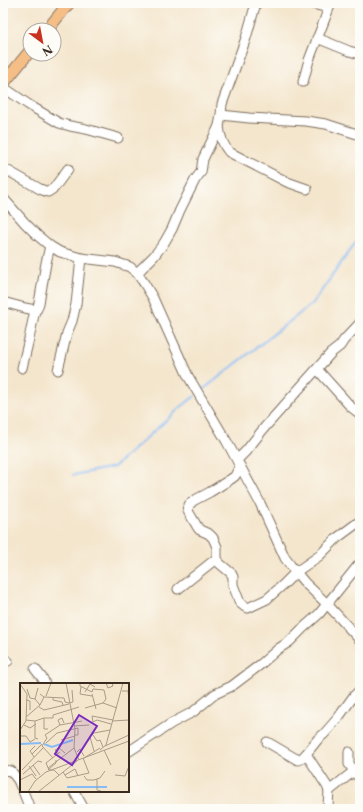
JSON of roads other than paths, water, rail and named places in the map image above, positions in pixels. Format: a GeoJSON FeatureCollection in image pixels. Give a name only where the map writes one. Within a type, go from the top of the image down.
{"type":"FeatureCollection","features":[{"type":"Feature","properties":{"kind":"main road"},"geometry":{"type":"LineString","coordinates":[[54,22],[69,3]]}},
{"type":"Feature","properties":{"kind":"main road"},"geometry":{"type":"LineString","coordinates":[[3,85],[22,61]]}},
{"type":"Feature","properties":{"kind":"street"},"geometry":{"type":"LineString","coordinates":[[137,273],[164,243],[195,180],[201,172],[203,159],[219,126],[222,104],[246,38],[256,3]]}},
{"type":"Feature","properties":{"kind":"street"},"geometry":{"type":"LineString","coordinates":[[303,82],[309,60],[330,6],[309,3]]}},
{"type":"Feature","properties":{"kind":"street"},"geometry":{"type":"LineString","coordinates":[[317,38],[360,54]]}},
{"type":"Feature","properties":{"kind":"street"},"geometry":{"type":"LineString","coordinates":[[3,85],[29,105],[59,123],[118,138]]}},
{"type":"Feature","properties":{"kind":"street"},"geometry":{"type":"LineString","coordinates":[[221,115],[306,121],[326,124],[360,135]]}},
{"type":"Feature","properties":{"kind":"street"},"geometry":{"type":"LineString","coordinates":[[219,126],[221,139],[229,152],[287,182],[307,189]]}},
{"type":"Feature","properties":{"kind":"street"},"geometry":{"type":"LineString","coordinates":[[3,168],[48,192],[54,188],[68,169]]}},
{"type":"Feature","properties":{"kind":"street"},"geometry":{"type":"LineString","coordinates":[[3,198],[38,236],[60,252],[80,258],[115,262],[130,267],[137,273],[153,298],[188,376],[239,463],[260,503],[285,558],[296,572],[360,640]]}},
{"type":"Feature","properties":{"kind":"street"},"geometry":{"type":"LineString","coordinates":[[22,368],[35,310],[37,309],[39,303],[50,246]]}},
{"type":"Feature","properties":{"kind":"street"},"geometry":{"type":"LineString","coordinates":[[58,370],[76,304],[80,258]]}},
{"type":"Feature","properties":{"kind":"street"},"geometry":{"type":"LineString","coordinates":[[3,302],[35,310]]}},
{"type":"Feature","properties":{"kind":"street"},"geometry":{"type":"LineString","coordinates":[[360,322],[340,346],[331,353],[265,427],[246,451],[239,463],[235,476],[193,501],[188,508],[188,511],[198,528],[213,538],[219,564],[231,573],[240,603],[248,608],[267,599],[296,572],[318,556],[337,538],[360,522]]}},
{"type":"Feature","properties":{"kind":"street"},"geometry":{"type":"LineString","coordinates":[[317,369],[351,407],[360,414]]}},
{"type":"Feature","properties":{"kind":"street"},"geometry":{"type":"LineString","coordinates":[[178,589],[217,558]]}},
{"type":"Feature","properties":{"kind":"street"},"geometry":{"type":"LineString","coordinates":[[129,751],[172,723],[193,712],[215,694],[232,686],[289,642],[319,614],[360,563]]}},
{"type":"Feature","properties":{"kind":"street"},"geometry":{"type":"LineString","coordinates":[[35,669],[45,683]]}},
{"type":"Feature","properties":{"kind":"street"},"geometry":{"type":"LineString","coordinates":[[267,742],[298,760],[301,759],[338,718],[360,690]]}},
{"type":"Feature","properties":{"kind":"street"},"geometry":{"type":"LineString","coordinates":[[349,752],[349,764],[360,779]]}},
{"type":"Feature","properties":{"kind":"street"},"geometry":{"type":"LineString","coordinates":[[306,754],[330,791],[328,806],[325,809]]}},
{"type":"Feature","properties":{"kind":"street"},"geometry":{"type":"LineString","coordinates":[[3,770],[11,771],[20,785]]}},
{"type":"Feature","properties":{"kind":"street"},"geometry":{"type":"LineString","coordinates":[[330,791],[354,771]]}},
{"type":"Feature","properties":{"kind":"street"},"geometry":{"type":"LineString","coordinates":[[23,792],[30,809]]}},
{"type":"Feature","properties":{"kind":"street"},"geometry":{"type":"LineString","coordinates":[[75,792],[84,809]]}},
{"type":"Feature","properties":{"kind":"waterway"},"geometry":{"type":"LineString","coordinates":[[200,392],[313,303],[360,236]]}},
{"type":"Feature","properties":{"kind":"waterway"},"geometry":{"type":"LineString","coordinates":[[73,475],[114,467],[195,396]]}}]}
